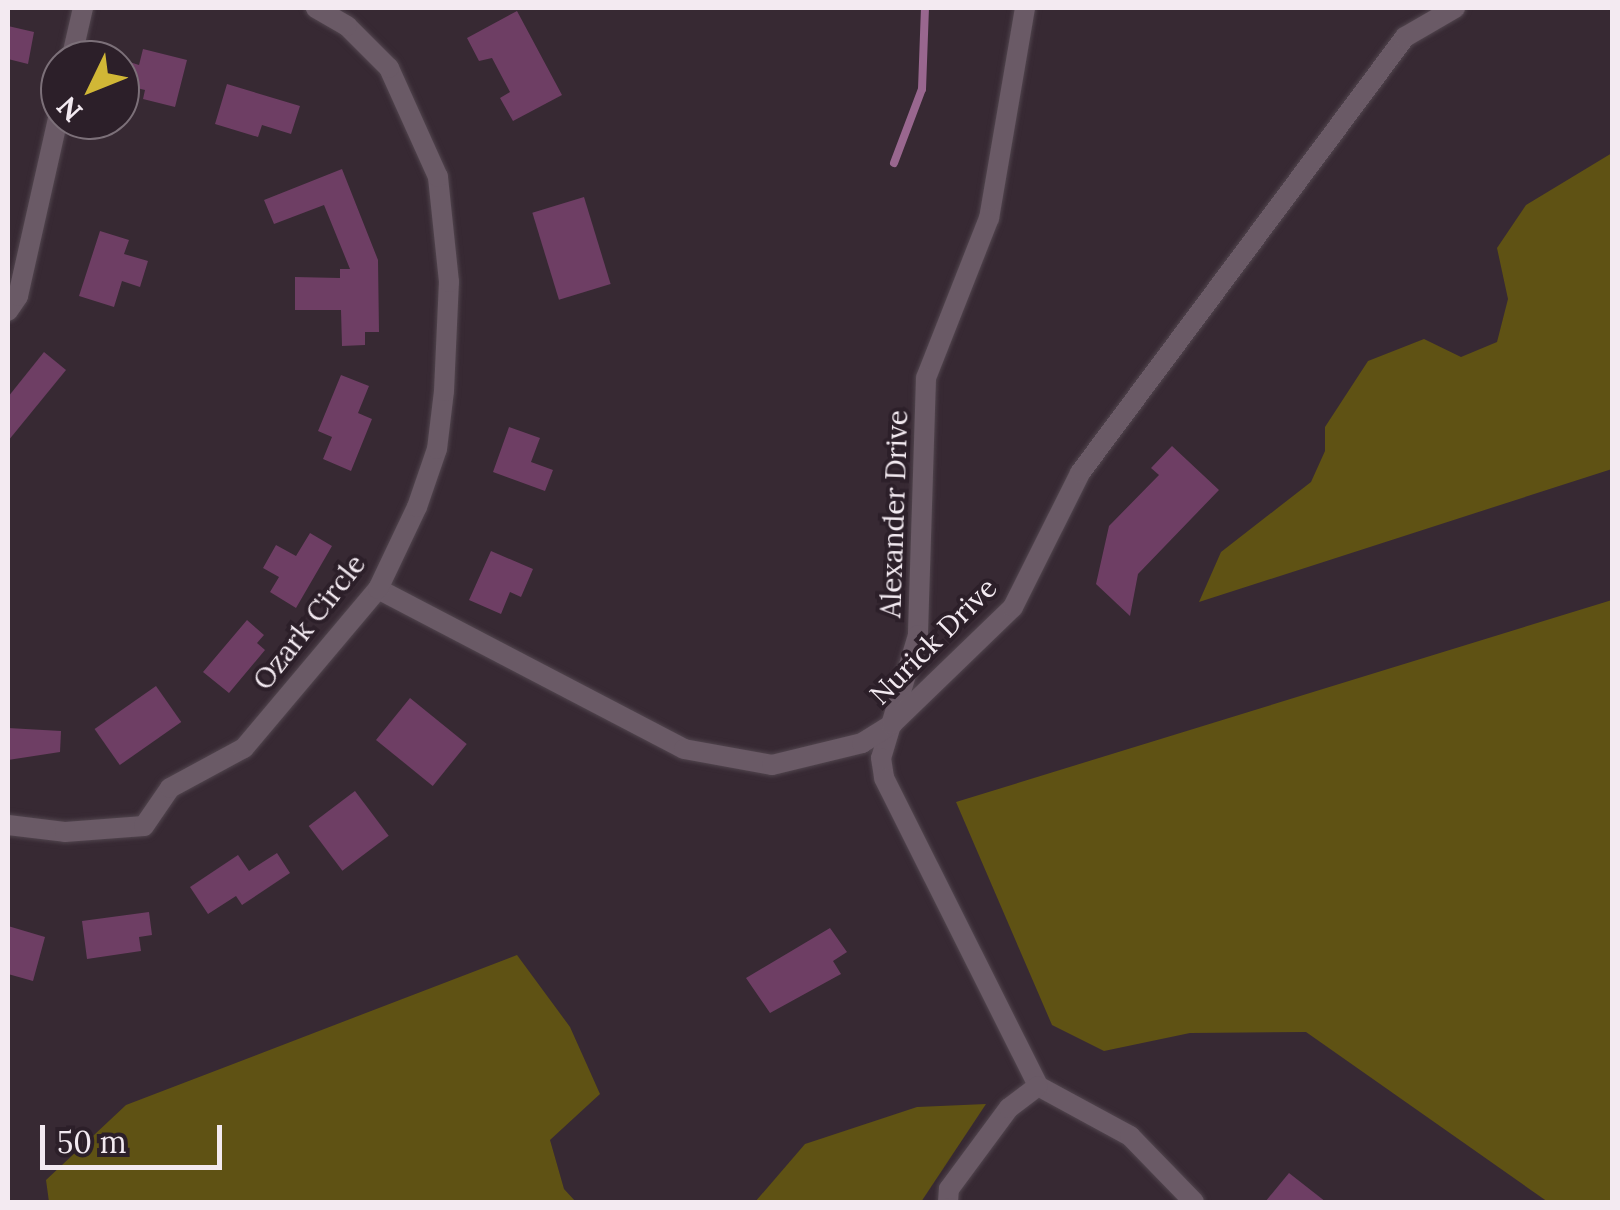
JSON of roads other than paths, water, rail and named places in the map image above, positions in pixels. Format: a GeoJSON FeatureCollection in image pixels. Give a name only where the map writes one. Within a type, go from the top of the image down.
{"type":"FeatureCollection","features":[{"type":"Feature","properties":{"kind":"street"},"geometry":{"type":"LineString","coordinates":[[76,40],[83,8]]}},
{"type":"Feature","properties":{"kind":"street","name":"Ozark Circle"},"geometry":{"type":"LineString","coordinates":[[8,824],[65,832],[144,826],[170,788],[244,748],[378,589],[437,449],[447,265],[438,177],[389,68],[347,26],[316,8]]}},
{"type":"Feature","properties":{"kind":"street","name":"Alexander Drive"},"geometry":{"type":"LineString","coordinates":[[1025,8],[989,218],[926,378],[918,635],[881,758],[884,778],[1038,1086]]}},
{"type":"Feature","properties":{"kind":"street","name":"Nurick Drive"},"geometry":{"type":"LineString","coordinates":[[378,589],[684,749],[772,764],[862,743],[892,724],[1013,606],[1080,473],[1404,37],[1454,8]]}},
{"type":"Feature","properties":{"kind":"street"},"geometry":{"type":"LineString","coordinates":[[8,311],[18,296],[53,140]]}},
{"type":"Feature","properties":{"kind":"street"},"geometry":{"type":"LineString","coordinates":[[948,1202],[950,1189],[1009,1108],[1038,1086],[1130,1136],[1194,1202]]}},
{"type":"Feature","properties":{"kind":"waterway"},"geometry":{"type":"LineString","coordinates":[[894,163],[922,89],[925,8]]}}]}
